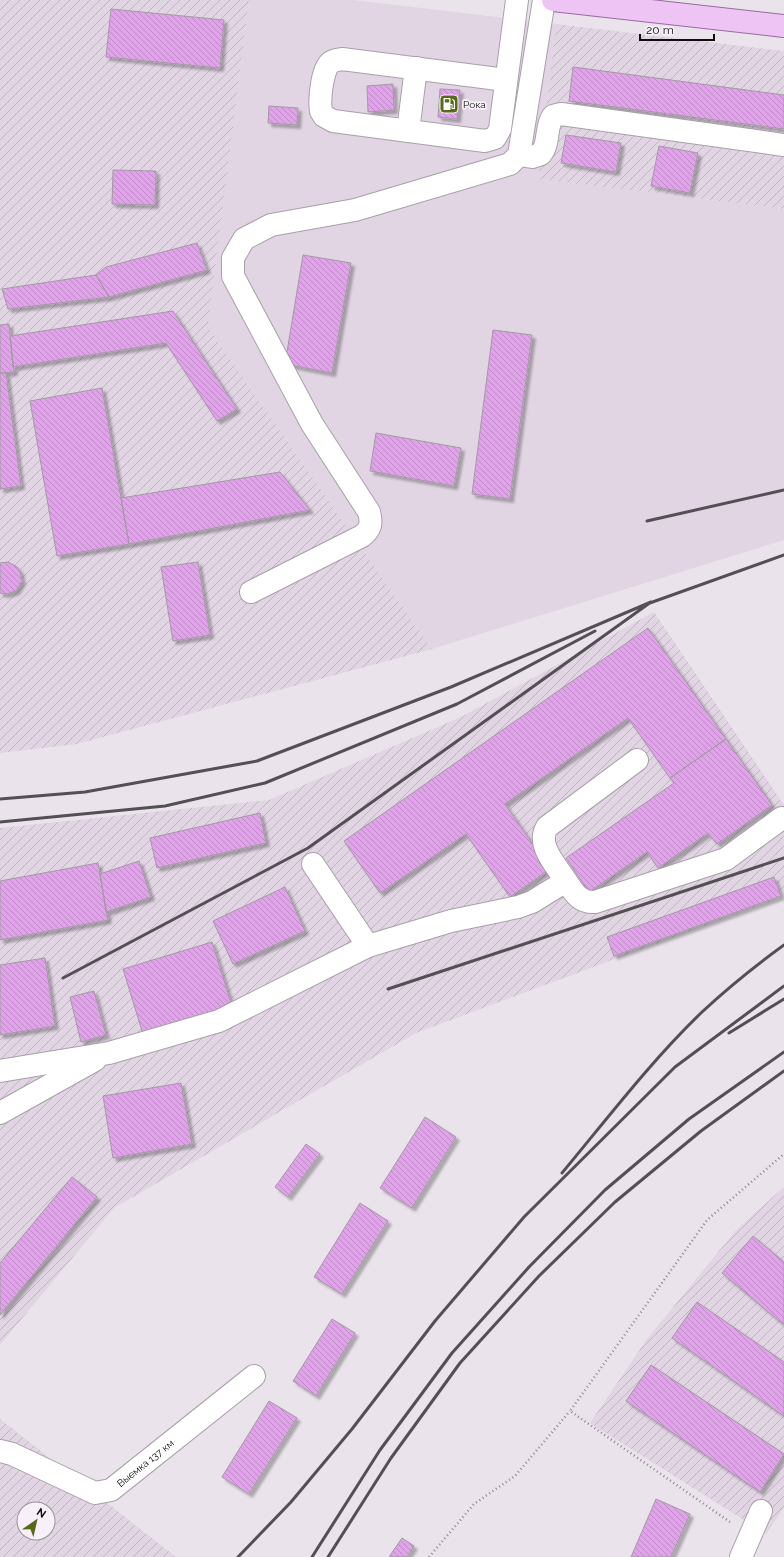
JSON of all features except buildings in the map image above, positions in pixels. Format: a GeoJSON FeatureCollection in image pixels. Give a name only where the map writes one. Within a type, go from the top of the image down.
{"type":"FeatureCollection","features":[{"type":"Feature","properties":{"kind":"main road"},"geometry":{"type":"LineString","coordinates":[[553,0],[784,26]]}},
{"type":"Feature","properties":{"kind":"street"},"geometry":{"type":"LineString","coordinates":[[506,80],[342,59],[336,60],[330,62],[324,72],[321,111],[328,119],[485,141],[495,138],[500,129],[517,0]]}},
{"type":"Feature","properties":{"kind":"street"},"geometry":{"type":"LineString","coordinates":[[251,592],[362,536],[370,528],[371,520],[369,512],[312,424],[233,276],[234,258],[237,249],[244,239],[271,225],[355,210],[510,164],[519,155],[544,0]]}},
{"type":"Feature","properties":{"kind":"street"},"geometry":{"type":"LineString","coordinates":[[408,131],[416,68]]}},
{"type":"Feature","properties":{"kind":"street"},"geometry":{"type":"LineString","coordinates":[[519,155],[532,157],[541,154],[547,142],[550,120],[552,116],[561,114],[784,145]]}},
{"type":"Feature","properties":{"kind":"street"},"geometry":{"type":"LineString","coordinates":[[637,760],[553,821],[543,833],[543,840],[546,849],[566,881],[580,899],[584,901],[595,902],[726,859],[782,818]]}},
{"type":"Feature","properties":{"kind":"street"},"geometry":{"type":"LineString","coordinates":[[313,864],[368,946]]}},
{"type":"Feature","properties":{"kind":"street"},"geometry":{"type":"LineString","coordinates":[[0,1071],[109,1053],[219,1021],[368,946],[451,921],[518,908],[532,902],[566,881]]}},
{"type":"Feature","properties":{"kind":"street"},"geometry":{"type":"LineString","coordinates":[[0,1113],[109,1053]]}},
{"type":"Feature","properties":{"kind":"street","name":"Выемка 137 км"},"geometry":{"type":"LineString","coordinates":[[0,1451],[12,1454],[95,1493],[111,1490],[254,1376]]}},
{"type":"Feature","properties":{"kind":"street"},"geometry":{"type":"LineString","coordinates":[[741,1557],[761,1511]]}},
{"type":"Feature","properties":{"kind":"path"},"geometry":{"type":"LineString","coordinates":[[428,1557],[474,1504],[515,1476],[570,1411],[707,1220],[784,1154]]}},
{"type":"Feature","properties":{"kind":"path"},"geometry":{"type":"LineString","coordinates":[[570,1411],[750,1536]]}},
{"type":"Feature","properties":{"kind":"shaded area"},"geometry":{"type":"Polygon","coordinates":[[[0,0],[249,0],[208,327],[432,649],[77,744],[0,753],[0,0]]]}},
{"type":"Feature","properties":{"kind":"shaded area"},"geometry":{"type":"Polygon","coordinates":[[[249,0],[353,0],[556,24],[538,179],[784,209],[784,540],[432,649],[208,327],[249,0]]]}},
{"type":"Feature","properties":{"kind":"shaded area"},"geometry":{"type":"Polygon","coordinates":[[[556,24],[784,51],[784,209],[538,179],[556,24]]]}},
{"type":"Feature","properties":{"kind":"shaded area"},"geometry":{"type":"Polygon","coordinates":[[[654,612],[784,805],[784,896],[416,1033],[114,1208],[0,1345],[0,828],[269,800],[461,717],[654,612]]]}},
{"type":"Feature","properties":{"kind":"shaded area"},"geometry":{"type":"Polygon","coordinates":[[[784,1187],[784,1508],[766,1534],[590,1423],[647,1339],[737,1229],[784,1187]]]}},
{"type":"Feature","properties":{"kind":"shaded area"},"geometry":{"type":"Polygon","coordinates":[[[0,1419],[176,1557],[0,1557],[0,1419]]]}},
{"type":"Feature","properties":{"kind":"railway"},"geometry":{"type":"LineString","coordinates":[[647,521],[784,490]]}},
{"type":"Feature","properties":{"kind":"railway"},"geometry":{"type":"LineString","coordinates":[[647,604],[784,555]]}},
{"type":"Feature","properties":{"kind":"railway"},"geometry":{"type":"LineString","coordinates":[[0,799],[85,792],[257,761],[451,687],[651,602],[308,848],[63,978]]}},
{"type":"Feature","properties":{"kind":"railway"},"geometry":{"type":"LineString","coordinates":[[0,822],[165,806],[265,783],[457,704],[595,631]]}},
{"type":"Feature","properties":{"kind":"railway"},"geometry":{"type":"LineString","coordinates":[[388,989],[784,858]]}},
{"type":"Feature","properties":{"kind":"railway"},"geometry":{"type":"LineString","coordinates":[[562,1173],[630,1091],[683,1031],[732,986],[784,945]]}},
{"type":"Feature","properties":{"kind":"railway"},"geometry":{"type":"LineString","coordinates":[[238,1557],[291,1502],[352,1429],[435,1321],[524,1217],[675,1067],[784,986]]}},
{"type":"Feature","properties":{"kind":"railway"},"geometry":{"type":"LineString","coordinates":[[729,1033],[784,999]]}},
{"type":"Feature","properties":{"kind":"railway"},"geometry":{"type":"LineString","coordinates":[[312,1557],[380,1450],[452,1353],[529,1267],[605,1190],[689,1119],[784,1052]]}},
{"type":"Feature","properties":{"kind":"railway"},"geometry":{"type":"LineString","coordinates":[[328,1557],[391,1458],[460,1363],[539,1276],[615,1202],[701,1131],[784,1071]]}},
{"type":"Feature","properties":{"kind":"place","name":"Рока"},"geometry":{"type":"Point","coordinates":[449,104]}}]}
